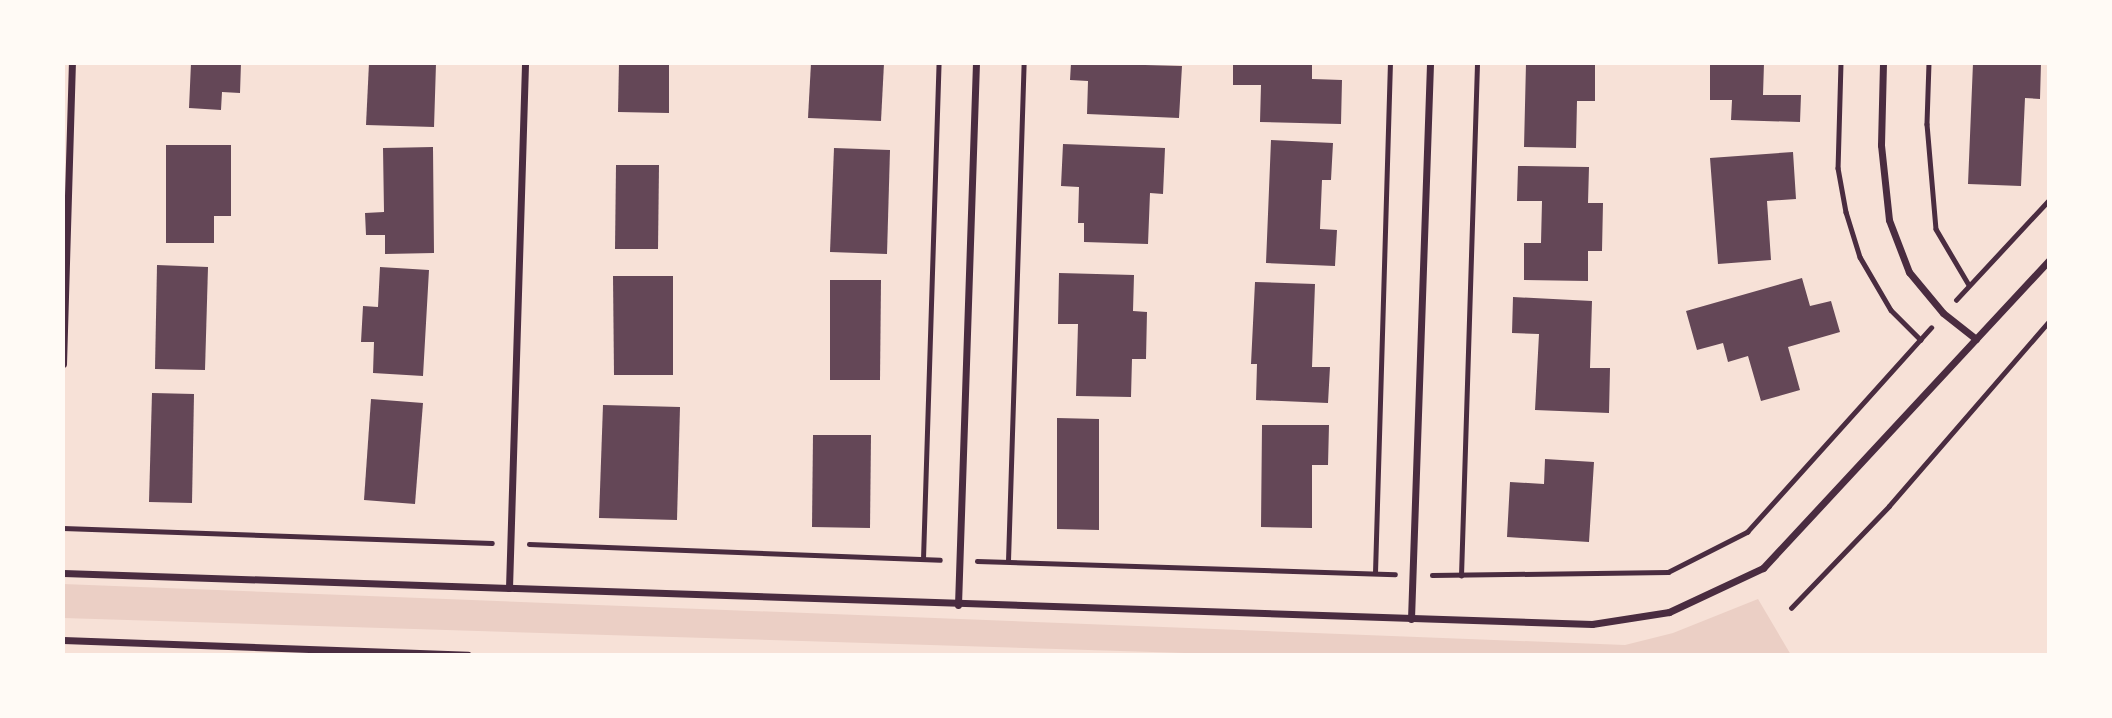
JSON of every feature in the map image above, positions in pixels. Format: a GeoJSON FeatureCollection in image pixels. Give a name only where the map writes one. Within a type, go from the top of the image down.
{"type":"FeatureCollection","features":[{"type":"Feature","properties":{"kind":"street"},"geometry":{"type":"LineString","coordinates":[[63,364],[72,63]]}},
{"type":"Feature","properties":{"kind":"street"},"geometry":{"type":"LineString","coordinates":[[509,588],[525,63]]}},
{"type":"Feature","properties":{"kind":"street"},"geometry":{"type":"LineString","coordinates":[[958,605],[976,63]]}},
{"type":"Feature","properties":{"kind":"street"},"geometry":{"type":"LineString","coordinates":[[1411,619],[1430,63]]}},
{"type":"Feature","properties":{"kind":"street"},"geometry":{"type":"LineString","coordinates":[[1883,63],[1881,145],[1889,220],[1909,272],[1943,313],[1976,339]]}},
{"type":"Feature","properties":{"kind":"street"},"geometry":{"type":"LineString","coordinates":[[63,573],[958,605],[1592,624],[1669,612],[1763,568],[2049,260]]}},
{"type":"Feature","properties":{"kind":"street"},"geometry":{"type":"LineString","coordinates":[[63,640],[468,655]]}},
{"type":"Feature","properties":{"kind":"path"},"geometry":{"type":"LineString","coordinates":[[923,559],[939,63]]}},
{"type":"Feature","properties":{"kind":"path"},"geometry":{"type":"LineString","coordinates":[[1008,562],[1024,63]]}},
{"type":"Feature","properties":{"kind":"path"},"geometry":{"type":"LineString","coordinates":[[1375,573],[1390,63]]}},
{"type":"Feature","properties":{"kind":"path"},"geometry":{"type":"LineString","coordinates":[[1461,576],[1477,63]]}},
{"type":"Feature","properties":{"kind":"path"},"geometry":{"type":"LineString","coordinates":[[1841,63],[1838,168],[1846,212],[1860,257],[1891,310],[1921,340]]}},
{"type":"Feature","properties":{"kind":"path"},"geometry":{"type":"LineString","coordinates":[[1929,63],[1927,124],[1936,229],[1969,285]]}},
{"type":"Feature","properties":{"kind":"path"},"geometry":{"type":"LineString","coordinates":[[63,528],[1461,576],[1668,572],[1747,532],[1943,313],[2049,200]]}},
{"type":"Feature","properties":{"kind":"path"},"geometry":{"type":"LineString","coordinates":[[1791,608],[1889,506],[2049,321]]}},
{"type":"Feature","properties":{"kind":"shaded area"},"geometry":{"type":"Polygon","coordinates":[[[63,584],[1625,645],[1673,633],[1758,599],[1791,655],[1249,655],[63,618],[63,584]]]}},
{"type":"Feature","properties":{"kind":"building"},"geometry":{"type":"Polygon","coordinates":[[[191,63],[241,63],[240,93],[222,92],[221,110],[189,108],[191,63]]]}},
{"type":"Feature","properties":{"kind":"building"},"geometry":{"type":"Polygon","coordinates":[[[369,63],[436,63],[434,127],[366,125],[369,63]]]}},
{"type":"Feature","properties":{"kind":"building"},"geometry":{"type":"Polygon","coordinates":[[[619,63],[669,63],[669,113],[618,112],[619,63]]]}},
{"type":"Feature","properties":{"kind":"building"},"geometry":{"type":"Polygon","coordinates":[[[811,63],[884,63],[881,121],[808,118],[811,63]]]}},
{"type":"Feature","properties":{"kind":"building"},"geometry":{"type":"Polygon","coordinates":[[[1071,63],[1182,66],[1179,118],[1087,114],[1088,81],[1070,80],[1071,63]]]}},
{"type":"Feature","properties":{"kind":"building"},"geometry":{"type":"Polygon","coordinates":[[[1233,63],[1312,63],[1312,79],[1342,80],[1341,124],[1260,122],[1261,85],[1233,85],[1233,63]]]}},
{"type":"Feature","properties":{"kind":"building"},"geometry":{"type":"Polygon","coordinates":[[[1526,63],[1595,63],[1595,101],[1577,101],[1576,148],[1524,147],[1526,63]]]}},
{"type":"Feature","properties":{"kind":"building"},"geometry":{"type":"Polygon","coordinates":[[[1710,63],[1764,63],[1763,95],[1801,95],[1800,122],[1731,120],[1732,100],[1710,100],[1710,63]]]}},
{"type":"Feature","properties":{"kind":"building"},"geometry":{"type":"Polygon","coordinates":[[[1973,63],[2041,63],[2040,99],[2025,98],[2021,186],[1968,184],[1973,63]]]}},
{"type":"Feature","properties":{"kind":"building"},"geometry":{"type":"Polygon","coordinates":[[[1271,140],[1333,143],[1331,180],[1322,180],[1320,229],[1337,230],[1335,266],[1266,263],[1271,140]]]}},
{"type":"Feature","properties":{"kind":"building"},"geometry":{"type":"Polygon","coordinates":[[[1063,144],[1165,148],[1163,194],[1150,193],[1148,244],[1084,242],[1084,223],[1078,223],[1079,187],[1061,186],[1063,144]]]}},
{"type":"Feature","properties":{"kind":"building"},"geometry":{"type":"Polygon","coordinates":[[[166,145],[231,145],[231,216],[214,216],[214,243],[166,243],[166,145]]]}},
{"type":"Feature","properties":{"kind":"building"},"geometry":{"type":"Polygon","coordinates":[[[433,147],[434,253],[385,254],[385,235],[366,235],[365,213],[384,212],[383,148],[433,147]]]}},
{"type":"Feature","properties":{"kind":"building"},"geometry":{"type":"Polygon","coordinates":[[[834,148],[890,150],[887,254],[830,252],[834,148]]]}},
{"type":"Feature","properties":{"kind":"building"},"geometry":{"type":"Polygon","coordinates":[[[1793,152],[1796,199],[1767,201],[1771,260],[1718,264],[1710,158],[1793,152]]]}},
{"type":"Feature","properties":{"kind":"building"},"geometry":{"type":"Polygon","coordinates":[[[616,165],[659,165],[658,249],[615,249],[616,165]]]}},
{"type":"Feature","properties":{"kind":"building"},"geometry":{"type":"Polygon","coordinates":[[[1518,166],[1589,167],[1588,203],[1603,203],[1602,251],[1588,251],[1588,281],[1524,280],[1524,243],[1541,243],[1542,201],[1517,201],[1518,166]]]}},
{"type":"Feature","properties":{"kind":"building"},"geometry":{"type":"Polygon","coordinates":[[[157,265],[208,267],[205,370],[155,369],[157,265]]]}},
{"type":"Feature","properties":{"kind":"building"},"geometry":{"type":"Polygon","coordinates":[[[380,267],[429,270],[423,376],[373,373],[374,342],[361,342],[363,306],[378,307],[380,267]]]}},
{"type":"Feature","properties":{"kind":"building"},"geometry":{"type":"Polygon","coordinates":[[[1059,273],[1134,275],[1133,311],[1147,312],[1146,359],[1132,359],[1131,397],[1076,396],[1078,324],[1058,324],[1059,273]]]}},
{"type":"Feature","properties":{"kind":"building"},"geometry":{"type":"Polygon","coordinates":[[[613,276],[673,276],[673,375],[614,375],[613,276]]]}},
{"type":"Feature","properties":{"kind":"building"},"geometry":{"type":"Polygon","coordinates":[[[1802,278],[1810,306],[1831,301],[1840,332],[1788,347],[1800,390],[1761,401],[1748,356],[1728,362],[1723,343],[1697,350],[1686,311],[1802,278]]]}},
{"type":"Feature","properties":{"kind":"building"},"geometry":{"type":"Polygon","coordinates":[[[830,280],[881,280],[880,380],[830,380],[830,280]]]}},
{"type":"Feature","properties":{"kind":"building"},"geometry":{"type":"Polygon","coordinates":[[[1255,282],[1315,284],[1312,367],[1330,367],[1328,403],[1256,400],[1257,364],[1251,364],[1255,282]]]}},
{"type":"Feature","properties":{"kind":"building"},"geometry":{"type":"Polygon","coordinates":[[[1513,297],[1592,301],[1590,368],[1610,368],[1609,413],[1535,410],[1539,334],[1512,333],[1513,297]]]}},
{"type":"Feature","properties":{"kind":"building"},"geometry":{"type":"Polygon","coordinates":[[[152,393],[194,394],[192,503],[149,502],[152,393]]]}},
{"type":"Feature","properties":{"kind":"building"},"geometry":{"type":"Polygon","coordinates":[[[371,399],[423,403],[415,504],[364,500],[371,399]]]}},
{"type":"Feature","properties":{"kind":"building"},"geometry":{"type":"Polygon","coordinates":[[[603,405],[680,407],[677,520],[599,518],[603,405]]]}},
{"type":"Feature","properties":{"kind":"building"},"geometry":{"type":"Polygon","coordinates":[[[1057,418],[1099,419],[1099,530],[1057,529],[1057,418]]]}},
{"type":"Feature","properties":{"kind":"building"},"geometry":{"type":"Polygon","coordinates":[[[1262,425],[1329,425],[1328,465],[1312,465],[1312,528],[1261,527],[1262,425]]]}},
{"type":"Feature","properties":{"kind":"building"},"geometry":{"type":"Polygon","coordinates":[[[813,435],[871,435],[870,528],[812,527],[813,435]]]}},
{"type":"Feature","properties":{"kind":"building"},"geometry":{"type":"Polygon","coordinates":[[[1545,459],[1594,462],[1589,542],[1507,537],[1510,482],[1544,484],[1545,459]]]}}]}
